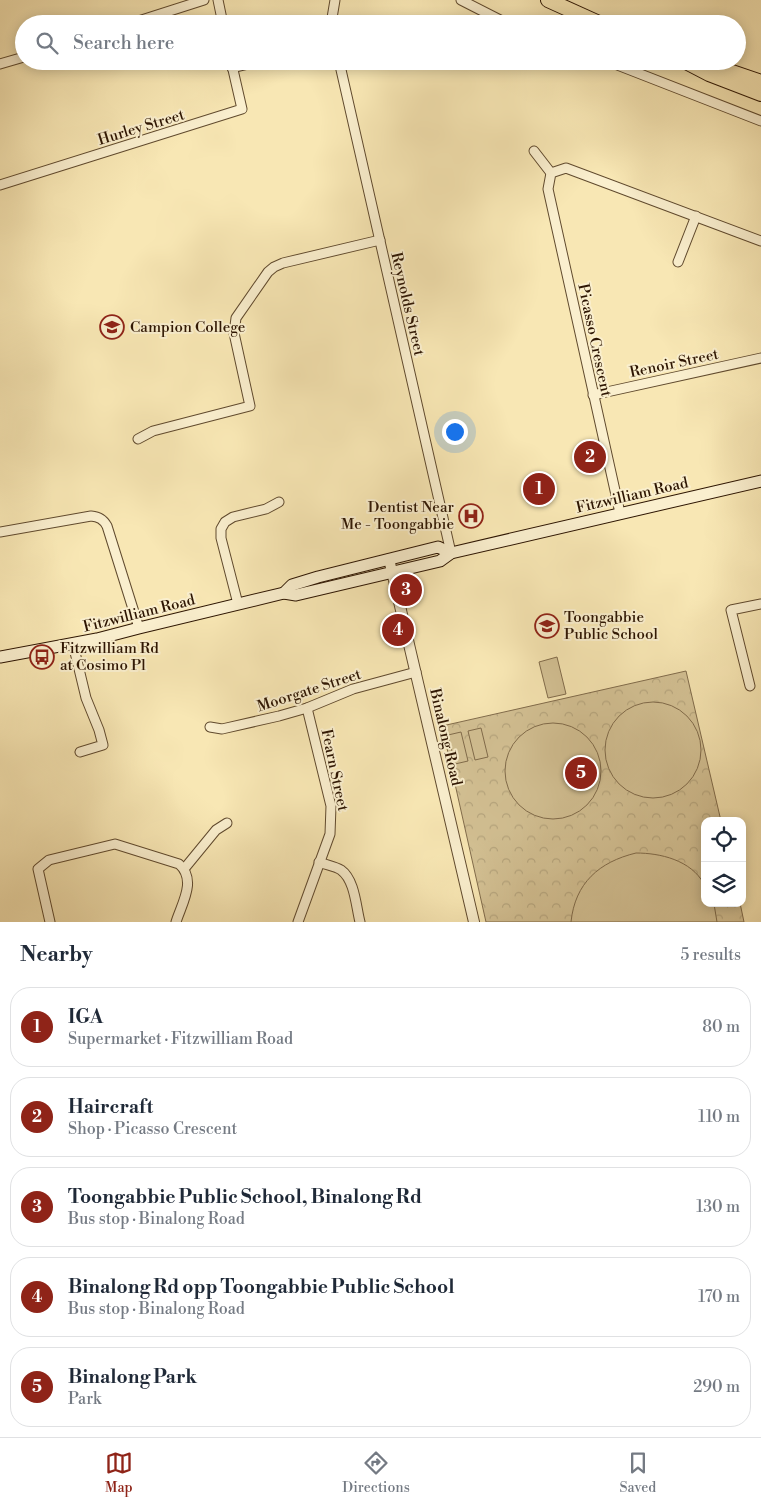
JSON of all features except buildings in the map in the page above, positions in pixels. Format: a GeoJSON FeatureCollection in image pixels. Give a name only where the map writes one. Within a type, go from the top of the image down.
{"type":"FeatureCollection","features":[{"type":"Feature","properties":{"kind":"highway"},"geometry":{"type":"LineString","coordinates":[[548,0],[581,15]]}},
{"type":"Feature","properties":{"kind":"highway"},"geometry":{"type":"LineString","coordinates":[[701,70],[761,94]]}},
{"type":"Feature","properties":{"kind":"highway"},"geometry":{"type":"LineString","coordinates":[[726,70],[761,82]]}},
{"type":"Feature","properties":{"kind":"main road","name":"Fitzwilliam Road"},"geometry":{"type":"LineString","coordinates":[[0,657],[98,639],[284,593],[296,595],[440,561],[451,552],[761,481]]}},
{"type":"Feature","properties":{"kind":"main road","name":"Fitzwilliam Road"},"geometry":{"type":"LineString","coordinates":[[284,593],[292,585],[318,576],[438,547],[451,552]]}},
{"type":"Feature","properties":{"kind":"street"},"geometry":{"type":"LineString","coordinates":[[156,15],[204,0]]}},
{"type":"Feature","properties":{"kind":"street"},"geometry":{"type":"LineString","coordinates":[[218,0],[221,15]]}},
{"type":"Feature","properties":{"kind":"street"},"geometry":{"type":"LineString","coordinates":[[333,15],[335,0]]}},
{"type":"Feature","properties":{"kind":"street"},"geometry":{"type":"LineString","coordinates":[[461,0],[490,15]]}},
{"type":"Feature","properties":{"kind":"street"},"geometry":{"type":"LineString","coordinates":[[0,64],[15,60]]}},
{"type":"Feature","properties":{"kind":"street","name":"Hurley Street"},"geometry":{"type":"LineString","coordinates":[[0,185],[242,109],[233,70]]}},
{"type":"Feature","properties":{"kind":"street","name":"Reynolds Street"},"geometry":{"type":"LineString","coordinates":[[341,70],[451,552]]}},
{"type":"Feature","properties":{"kind":"street"},"geometry":{"type":"LineString","coordinates":[[630,70],[761,121]]}},
{"type":"Feature","properties":{"kind":"street"},"geometry":{"type":"LineString","coordinates":[[534,151],[551,173],[566,168],[761,241]]}},
{"type":"Feature","properties":{"kind":"street","name":"Picasso Crescent"},"geometry":{"type":"LineString","coordinates":[[551,173],[548,189],[620,513]]}},
{"type":"Feature","properties":{"kind":"street"},"geometry":{"type":"LineString","coordinates":[[678,262],[696,216]]}},
{"type":"Feature","properties":{"kind":"street"},"geometry":{"type":"LineString","coordinates":[[138,439],[153,431],[250,406],[234,333],[234,325],[240,310],[268,272],[274,267],[380,240]]}},
{"type":"Feature","properties":{"kind":"street","name":"Renoir Street"},"geometry":{"type":"LineString","coordinates":[[593,395],[761,358]]}},
{"type":"Feature","properties":{"kind":"street"},"geometry":{"type":"LineString","coordinates":[[238,604],[221,538],[221,529],[224,522],[233,517],[266,509],[279,502]]}},
{"type":"Feature","properties":{"kind":"street"},"geometry":{"type":"LineString","coordinates":[[0,532],[91,516],[104,520],[139,628]]}},
{"type":"Feature","properties":{"kind":"street","name":"Binalong Road"},"geometry":{"type":"LineString","coordinates":[[390,559],[474,922]]}},
{"type":"Feature","properties":{"kind":"street"},"geometry":{"type":"LineString","coordinates":[[750,686],[732,610],[761,604]]}},
{"type":"Feature","properties":{"kind":"street"},"geometry":{"type":"LineString","coordinates":[[73,644],[86,698],[103,745],[80,752]]}},
{"type":"Feature","properties":{"kind":"street","name":"Moorgate Street"},"geometry":{"type":"LineString","coordinates":[[210,727],[222,730],[279,716],[307,708],[353,688],[416,672]]}},
{"type":"Feature","properties":{"kind":"street","name":"Fearn Street"},"geometry":{"type":"LineString","coordinates":[[298,922],[330,834],[331,806],[307,708]]}},
{"type":"Feature","properties":{"kind":"street"},"geometry":{"type":"LineString","coordinates":[[184,869],[216,830],[227,823]]}},
{"type":"Feature","properties":{"kind":"street"},"geometry":{"type":"LineString","coordinates":[[50,922],[38,869],[49,860],[114,844],[179,864],[184,869],[188,875],[189,884],[176,922]]}},
{"type":"Feature","properties":{"kind":"street"},"geometry":{"type":"LineString","coordinates":[[319,862],[340,869],[346,874],[351,882],[360,922]]}},
{"type":"Feature","properties":{"kind":"green space"},"geometry":{"type":"Polygon","coordinates":[[[557,657],[566,694],[548,698],[539,662],[557,657]]]}},
{"type":"Feature","properties":{"kind":"green space"},"geometry":{"type":"Polygon","coordinates":[[[686,671],[720,817],[701,817],[701,907],[741,907],[744,922],[486,922],[442,726],[686,671]]]}},
{"type":"Feature","properties":{"kind":"green space"},"geometry":{"type":"Polygon","coordinates":[[[653,702],[671,706],[687,716],[697,732],[701,750],[697,768],[687,784],[671,794],[653,798],[635,794],[619,784],[609,768],[605,750],[609,732],[619,716],[635,706],[653,702]]]}},
{"type":"Feature","properties":{"kind":"green space"},"geometry":{"type":"Polygon","coordinates":[[[553,723],[571,727],[587,737],[597,753],[601,771],[597,789],[587,805],[571,815],[553,819],[535,815],[519,805],[509,789],[505,771],[509,753],[519,737],[535,727],[553,723]]]}},
{"type":"Feature","properties":{"kind":"green space"},"geometry":{"type":"Polygon","coordinates":[[[481,728],[488,757],[475,760],[468,731],[481,728]]]}},
{"type":"Feature","properties":{"kind":"green space"},"geometry":{"type":"Polygon","coordinates":[[[461,732],[468,761],[455,764],[448,735],[461,732]]]}},
{"type":"Feature","properties":{"kind":"green space"},"geometry":{"type":"Polygon","coordinates":[[[636,853],[655,854],[665,856],[691,869],[701,880],[701,907],[714,907],[717,922],[571,922],[573,908],[578,896],[591,876],[611,862],[636,853]]]}},
{"type":"Feature","properties":{"kind":"place","name":"Campion College"},"geometry":{"type":"Point","coordinates":[112,327]}},
{"type":"Feature","properties":{"kind":"place","name":"Haircraft"},"geometry":{"type":"Point","coordinates":[590,457]}},
{"type":"Feature","properties":{"kind":"place","name":"IGA"},"geometry":{"type":"Point","coordinates":[539,489]}},
{"type":"Feature","properties":{"kind":"place","name":"Dentist Near Me - Toongabbie"},"geometry":{"type":"Point","coordinates":[471,516]}},
{"type":"Feature","properties":{"kind":"place","name":"Toongabbie Public School, Binalong Rd"},"geometry":{"type":"Point","coordinates":[406,590]}},
{"type":"Feature","properties":{"kind":"place","name":"Toongabbie Public School"},"geometry":{"type":"Point","coordinates":[547,626]}},
{"type":"Feature","properties":{"kind":"place","name":"Binalong Rd opp Toongabbie Public School"},"geometry":{"type":"Point","coordinates":[398,630]}},
{"type":"Feature","properties":{"kind":"place","name":"Fitzwilliam Rd at Cosimo Pl"},"geometry":{"type":"Point","coordinates":[42,657]}},
{"type":"Feature","properties":{"kind":"place","name":"Binalong Park"},"geometry":{"type":"Point","coordinates":[581,773]}}]}
